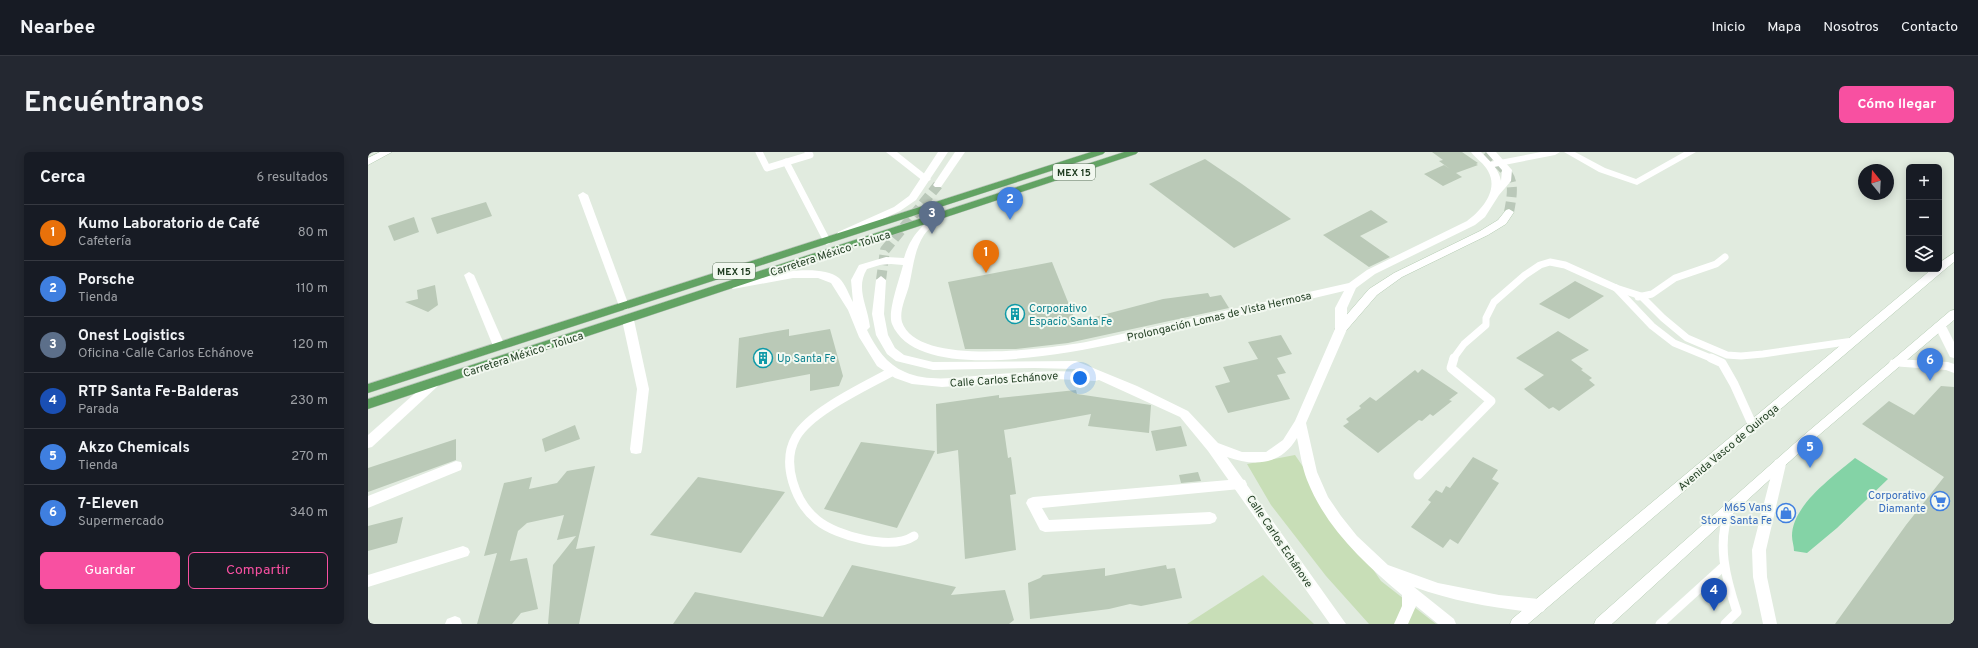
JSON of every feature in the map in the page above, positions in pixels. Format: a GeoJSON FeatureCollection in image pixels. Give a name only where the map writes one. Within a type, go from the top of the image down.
{"type":"FeatureCollection","features":[{"type":"Feature","properties":{"kind":"main road","name":"Carretera México - Toluca"},"geometry":{"type":"LineString","coordinates":[[368,389],[1100,152]]}},
{"type":"Feature","properties":{"kind":"main road","name":"Carretera México - Toluca"},"geometry":{"type":"LineString","coordinates":[[368,404],[628,320],[1132,152]]}},
{"type":"Feature","properties":{"kind":"street"},"geometry":{"type":"LineString","coordinates":[[368,162],[387,152]]}},
{"type":"Feature","properties":{"kind":"street"},"geometry":{"type":"LineString","coordinates":[[891,152],[926,179]]}},
{"type":"Feature","properties":{"kind":"street"},"geometry":{"type":"LineString","coordinates":[[827,241],[897,209],[908,202],[917,194],[943,152]]}},
{"type":"Feature","properties":{"kind":"street"},"geometry":{"type":"LineString","coordinates":[[938,185],[960,152]]}},
{"type":"Feature","properties":{"kind":"street"},"geometry":{"type":"LineString","coordinates":[[1476,152],[1494,172],[1497,180],[1495,194]]}},
{"type":"Feature","properties":{"kind":"street"},"geometry":{"type":"LineString","coordinates":[[1491,152],[1502,162]]}},
{"type":"Feature","properties":{"kind":"street"},"geometry":{"type":"LineString","coordinates":[[1489,165],[1555,152]]}},
{"type":"Feature","properties":{"kind":"street"},"geometry":{"type":"LineString","coordinates":[[1569,152],[1583,161],[1611,174],[1637,182],[1690,152]]}},
{"type":"Feature","properties":{"kind":"street","name":"Prolongación Lomas de Vista Hermosa"},"geometry":{"type":"LineString","coordinates":[[909,263],[897,312],[898,324],[904,336],[914,344],[939,353],[965,356],[1053,352],[1086,346],[1352,286],[1371,272],[1471,223],[1482,214],[1495,194],[1506,181],[1507,170],[1502,162]]}},
{"type":"Feature","properties":{"kind":"street"},"geometry":{"type":"LineString","coordinates":[[583,195],[624,306]]}},
{"type":"Feature","properties":{"kind":"street"},"geometry":{"type":"LineString","coordinates":[[1341,329],[1373,292],[1398,275],[1484,233],[1502,222],[1509,212]]}},
{"type":"Feature","properties":{"kind":"street"},"geometry":{"type":"LineString","coordinates":[[865,337],[864,317],[856,281],[863,267],[879,260],[895,259],[909,263],[921,232],[939,216]]}},
{"type":"Feature","properties":{"kind":"street","name":"Avenida Vasco de Quiroga"},"geometry":{"type":"LineString","coordinates":[[1942,266],[1954,256]]}},
{"type":"Feature","properties":{"kind":"street","name":"Avenida Vasco de Quiroga"},"geometry":{"type":"LineString","coordinates":[[1517,624],[1935,272]]}},
{"type":"Feature","properties":{"kind":"street","name":"Calle Carlos Echánove"},"geometry":{"type":"LineString","coordinates":[[730,286],[793,275],[820,274],[835,281],[852,310],[865,337],[881,363],[893,371],[912,380],[942,383],[1055,375],[1104,377],[1184,414],[1213,447],[1339,624]]}},
{"type":"Feature","properties":{"kind":"street"},"geometry":{"type":"LineString","coordinates":[[469,275],[499,346]]}},
{"type":"Feature","properties":{"kind":"street"},"geometry":{"type":"LineString","coordinates":[[881,280],[878,314],[882,335],[891,351],[900,358],[932,366],[1035,364],[1076,365],[1104,377]]}},
{"type":"Feature","properties":{"kind":"street","name":"Prolongación Lomas de Vista Hermosa"},"geometry":{"type":"LineString","coordinates":[[1213,447],[1242,457],[1268,457],[1287,444],[1300,423],[1341,329],[1341,308],[1352,286]]}},
{"type":"Feature","properties":{"kind":"street"},"geometry":{"type":"LineString","coordinates":[[1601,624],[1808,438],[1954,314]]}},
{"type":"Feature","properties":{"kind":"street"},"geometry":{"type":"LineString","coordinates":[[628,320],[643,389],[636,449]]}},
{"type":"Feature","properties":{"kind":"street"},"geometry":{"type":"LineString","coordinates":[[1940,325],[1954,354]]}},
{"type":"Feature","properties":{"kind":"street"},"geometry":{"type":"LineString","coordinates":[[1895,363],[1948,366],[1954,369]]}},
{"type":"Feature","properties":{"kind":"street"},"geometry":{"type":"LineString","coordinates":[[368,443],[434,383]]}},
{"type":"Feature","properties":{"kind":"street"},"geometry":{"type":"LineString","coordinates":[[1300,423],[1313,480],[1333,517],[1379,567],[1449,624]]}},
{"type":"Feature","properties":{"kind":"street"},"geometry":{"type":"LineString","coordinates":[[1770,624],[1760,577],[1759,550],[1780,464]]}},
{"type":"Feature","properties":{"kind":"street"},"geometry":{"type":"LineString","coordinates":[[368,502],[456,466]]}},
{"type":"Feature","properties":{"kind":"street"},"geometry":{"type":"LineString","coordinates":[[1210,518],[1045,526],[1033,503],[1240,484]]}},
{"type":"Feature","properties":{"kind":"street"},"geometry":{"type":"LineString","coordinates":[[368,581],[463,552]]}},
{"type":"Feature","properties":{"kind":"street"},"geometry":{"type":"LineString","coordinates":[[1379,567],[1438,589],[1499,602],[1539,606]]}},
{"type":"Feature","properties":{"kind":"street"},"geometry":{"type":"LineString","coordinates":[[1401,624],[1410,606],[1409,592]]}},
{"type":"Feature","properties":{"kind":"lane"},"geometry":{"type":"LineString","coordinates":[[759,152],[767,168],[810,155],[808,152]]}},
{"type":"Feature","properties":{"kind":"lane"},"geometry":{"type":"LineString","coordinates":[[786,162],[827,241]]}},
{"type":"Feature","properties":{"kind":"lane"},"geometry":{"type":"LineString","coordinates":[[1629,303],[1641,296],[1652,294],[1675,278],[1716,264],[1725,257]]}},
{"type":"Feature","properties":{"kind":"lane"},"geometry":{"type":"LineString","coordinates":[[1418,475],[1491,401],[1451,368],[1452,359],[1465,343],[1486,325],[1486,318],[1494,302],[1524,275],[1540,265],[1550,262],[1565,264],[1616,288],[1641,296],[1663,318],[1687,338],[1727,355],[1741,356],[1763,354],[1853,341]]}},
{"type":"Feature","properties":{"kind":"lane"},"geometry":{"type":"LineString","coordinates":[[1616,288],[1652,326],[1674,343],[1722,363],[1734,384],[1753,426]]}},
{"type":"Feature","properties":{"kind":"lane"},"geometry":{"type":"LineString","coordinates":[[893,371],[809,422],[796,437],[790,451],[791,472],[798,496],[817,520],[845,535],[888,542],[907,541],[914,536]]}},
{"type":"Feature","properties":{"kind":"lane"},"geometry":{"type":"LineString","coordinates":[[1725,624],[1738,612],[1729,588],[1724,566],[1725,525],[1731,508]]}},
{"type":"Feature","properties":{"kind":"lane"},"geometry":{"type":"LineString","coordinates":[[1660,624],[1724,566]]}},
{"type":"Feature","properties":{"kind":"shaded area"},"geometry":{"type":"Polygon","coordinates":[[[1295,455],[1381,581],[1436,624],[1369,624],[1326,576],[1271,505],[1247,464],[1295,455]]]}},
{"type":"Feature","properties":{"kind":"shaded area"},"geometry":{"type":"Polygon","coordinates":[[[1855,458],[1888,479],[1837,528],[1807,553],[1794,551],[1792,536],[1794,524],[1806,502],[1826,482],[1855,458]]]}},
{"type":"Feature","properties":{"kind":"shaded area"},"geometry":{"type":"Polygon","coordinates":[[[1263,575],[1314,624],[1187,624],[1263,575]]]}},
{"type":"Feature","properties":{"kind":"building"},"geometry":{"type":"Polygon","coordinates":[[[1432,152],[1462,152],[1478,163],[1476,164],[1478,165],[1456,173],[1462,177],[1443,186],[1424,174],[1444,165],[1450,169],[1439,161],[1443,160],[1432,152]]]}},
{"type":"Feature","properties":{"kind":"building"},"geometry":{"type":"Polygon","coordinates":[[[1205,159],[1291,219],[1234,248],[1149,184],[1205,159]]]}},
{"type":"Feature","properties":{"kind":"building"},"geometry":{"type":"Polygon","coordinates":[[[486,202],[492,216],[437,234],[431,218],[486,202]]]}},
{"type":"Feature","properties":{"kind":"building"},"geometry":{"type":"Polygon","coordinates":[[[1371,210],[1388,222],[1360,236],[1390,257],[1369,267],[1323,235],[1371,210]]]}},
{"type":"Feature","properties":{"kind":"building"},"geometry":{"type":"Polygon","coordinates":[[[414,217],[419,232],[394,241],[388,226],[414,217]]]}},
{"type":"Feature","properties":{"kind":"building","name":"Corporativo Espacio Santa Fe"},"geometry":{"type":"Polygon","coordinates":[[[1052,262],[1076,322],[1163,299],[1208,293],[1210,297],[1221,295],[1229,308],[1068,343],[1016,349],[965,349],[948,282],[1052,262]]]}},
{"type":"Feature","properties":{"kind":"building"},"geometry":{"type":"Polygon","coordinates":[[[1575,281],[1604,296],[1569,319],[1539,304],[1575,281]]]}},
{"type":"Feature","properties":{"kind":"building"},"geometry":{"type":"Polygon","coordinates":[[[435,285],[438,305],[428,312],[405,302],[418,299],[417,290],[435,285]]]}},
{"type":"Feature","properties":{"kind":"building"},"geometry":{"type":"Polygon","coordinates":[[[789,329],[789,336],[830,329],[843,376],[839,386],[810,391],[810,374],[736,388],[739,338],[789,329]]]}},
{"type":"Feature","properties":{"kind":"building"},"geometry":{"type":"Polygon","coordinates":[[[1558,331],[1589,350],[1571,360],[1592,378],[1589,380],[1595,385],[1559,411],[1553,407],[1549,409],[1524,389],[1544,375],[1516,358],[1558,331]]]}},
{"type":"Feature","properties":{"kind":"building"},"geometry":{"type":"Polygon","coordinates":[[[1281,335],[1292,354],[1277,358],[1286,373],[1277,375],[1290,399],[1228,413],[1215,386],[1230,382],[1223,367],[1258,359],[1248,342],[1281,335]]]}},
{"type":"Feature","properties":{"kind":"building"},"geometry":{"type":"Polygon","coordinates":[[[1422,369],[1458,393],[1449,400],[1452,401],[1433,416],[1430,414],[1422,421],[1419,420],[1378,453],[1343,426],[1349,422],[1346,419],[1361,408],[1359,406],[1370,397],[1376,401],[1415,370],[1418,373],[1422,369]]]}},
{"type":"Feature","properties":{"kind":"building","name":"Corporativo Diamante"},"geometry":{"type":"Polygon","coordinates":[[[1941,386],[1954,387],[1954,624],[1835,624],[1906,525],[1944,477],[1862,424],[1889,401],[1914,415],[1941,386]]]}},
{"type":"Feature","properties":{"kind":"building"},"geometry":{"type":"Polygon","coordinates":[[[1076,390],[1077,394],[1151,405],[1149,433],[1088,426],[1091,414],[1004,430],[1008,458],[1011,457],[1016,494],[1010,495],[1016,550],[965,559],[958,450],[937,454],[936,404],[999,395],[999,398],[1076,390]]]}},
{"type":"Feature","properties":{"kind":"building"},"geometry":{"type":"Polygon","coordinates":[[[575,425],[580,439],[545,452],[542,439],[575,425]]]}},
{"type":"Feature","properties":{"kind":"building"},"geometry":{"type":"Polygon","coordinates":[[[1181,426],[1187,446],[1156,451],[1151,431],[1181,426]]]}},
{"type":"Feature","properties":{"kind":"building"},"geometry":{"type":"Polygon","coordinates":[[[456,439],[456,460],[368,492],[368,468],[456,439]]]}},
{"type":"Feature","properties":{"kind":"building"},"geometry":{"type":"Polygon","coordinates":[[[861,442],[935,451],[897,528],[824,509],[861,442]]]}},
{"type":"Feature","properties":{"kind":"building"},"geometry":{"type":"Polygon","coordinates":[[[1473,457],[1498,470],[1492,479],[1499,483],[1458,544],[1450,539],[1443,548],[1411,527],[1431,502],[1428,500],[1436,490],[1442,493],[1446,486],[1450,488],[1473,457]]]}},
{"type":"Feature","properties":{"kind":"building"},"geometry":{"type":"Polygon","coordinates":[[[595,466],[576,549],[595,546],[579,624],[548,624],[553,565],[576,536],[557,540],[564,515],[527,523],[518,531],[510,561],[527,558],[538,609],[521,613],[512,624],[477,624],[497,553],[484,556],[504,483],[532,477],[529,489],[557,483],[567,471],[595,466]]]}},
{"type":"Feature","properties":{"kind":"building"},"geometry":{"type":"Polygon","coordinates":[[[1198,472],[1201,481],[1181,483],[1179,475],[1198,472]]]}},
{"type":"Feature","properties":{"kind":"building"},"geometry":{"type":"Polygon","coordinates":[[[698,477],[785,492],[741,553],[650,535],[698,477]]]}},
{"type":"Feature","properties":{"kind":"building"},"geometry":{"type":"Polygon","coordinates":[[[403,517],[397,543],[368,551],[368,526],[403,517]]]}},
{"type":"Feature","properties":{"kind":"building"},"geometry":{"type":"Polygon","coordinates":[[[852,565],[956,587],[951,595],[1005,590],[1014,620],[1009,624],[673,624],[695,592],[823,617],[852,565]]]}},
{"type":"Feature","properties":{"kind":"building"},"geometry":{"type":"Polygon","coordinates":[[[1166,565],[1167,569],[1175,568],[1182,598],[1141,606],[1130,604],[1109,609],[1030,619],[1028,583],[1040,578],[1043,575],[1105,568],[1105,576],[1166,565]]]}},
{"type":"Feature","properties":{"kind":"tunnel"},"geometry":{"type":"LineString","coordinates":[[1486,152],[1501,166],[1510,178],[1512,191],[1509,212]]}},
{"type":"Feature","properties":{"kind":"tunnel"},"geometry":{"type":"LineString","coordinates":[[881,280],[885,250],[938,185]]}},
{"type":"Feature","properties":{"kind":"place","name":"Porsche"},"geometry":{"type":"Point","coordinates":[1010,220]}},
{"type":"Feature","properties":{"kind":"place","name":"Onest Logistics"},"geometry":{"type":"Point","coordinates":[932,234]}},
{"type":"Feature","properties":{"kind":"place","name":"Kumo Laboratorio de Café"},"geometry":{"type":"Point","coordinates":[986,273]}},
{"type":"Feature","properties":{"kind":"place","name":"Corporativo Espacio Santa Fe"},"geometry":{"type":"Point","coordinates":[1015,314]}},
{"type":"Feature","properties":{"kind":"place","name":"Up Santa Fe"},"geometry":{"type":"Point","coordinates":[763,358]}},
{"type":"Feature","properties":{"kind":"place","name":"7-Eleven"},"geometry":{"type":"Point","coordinates":[1930,381]}},
{"type":"Feature","properties":{"kind":"place","name":"Akzo Chemicals"},"geometry":{"type":"Point","coordinates":[1810,468]}},
{"type":"Feature","properties":{"kind":"place","name":"Corporativo Diamante"},"geometry":{"type":"Point","coordinates":[1940,501]}},
{"type":"Feature","properties":{"kind":"place","name":"M65 Vans Store Santa Fe"},"geometry":{"type":"Point","coordinates":[1786,513]}},
{"type":"Feature","properties":{"kind":"place","name":"RTP Santa Fe-Balderas"},"geometry":{"type":"Point","coordinates":[1714,611]}}]}
